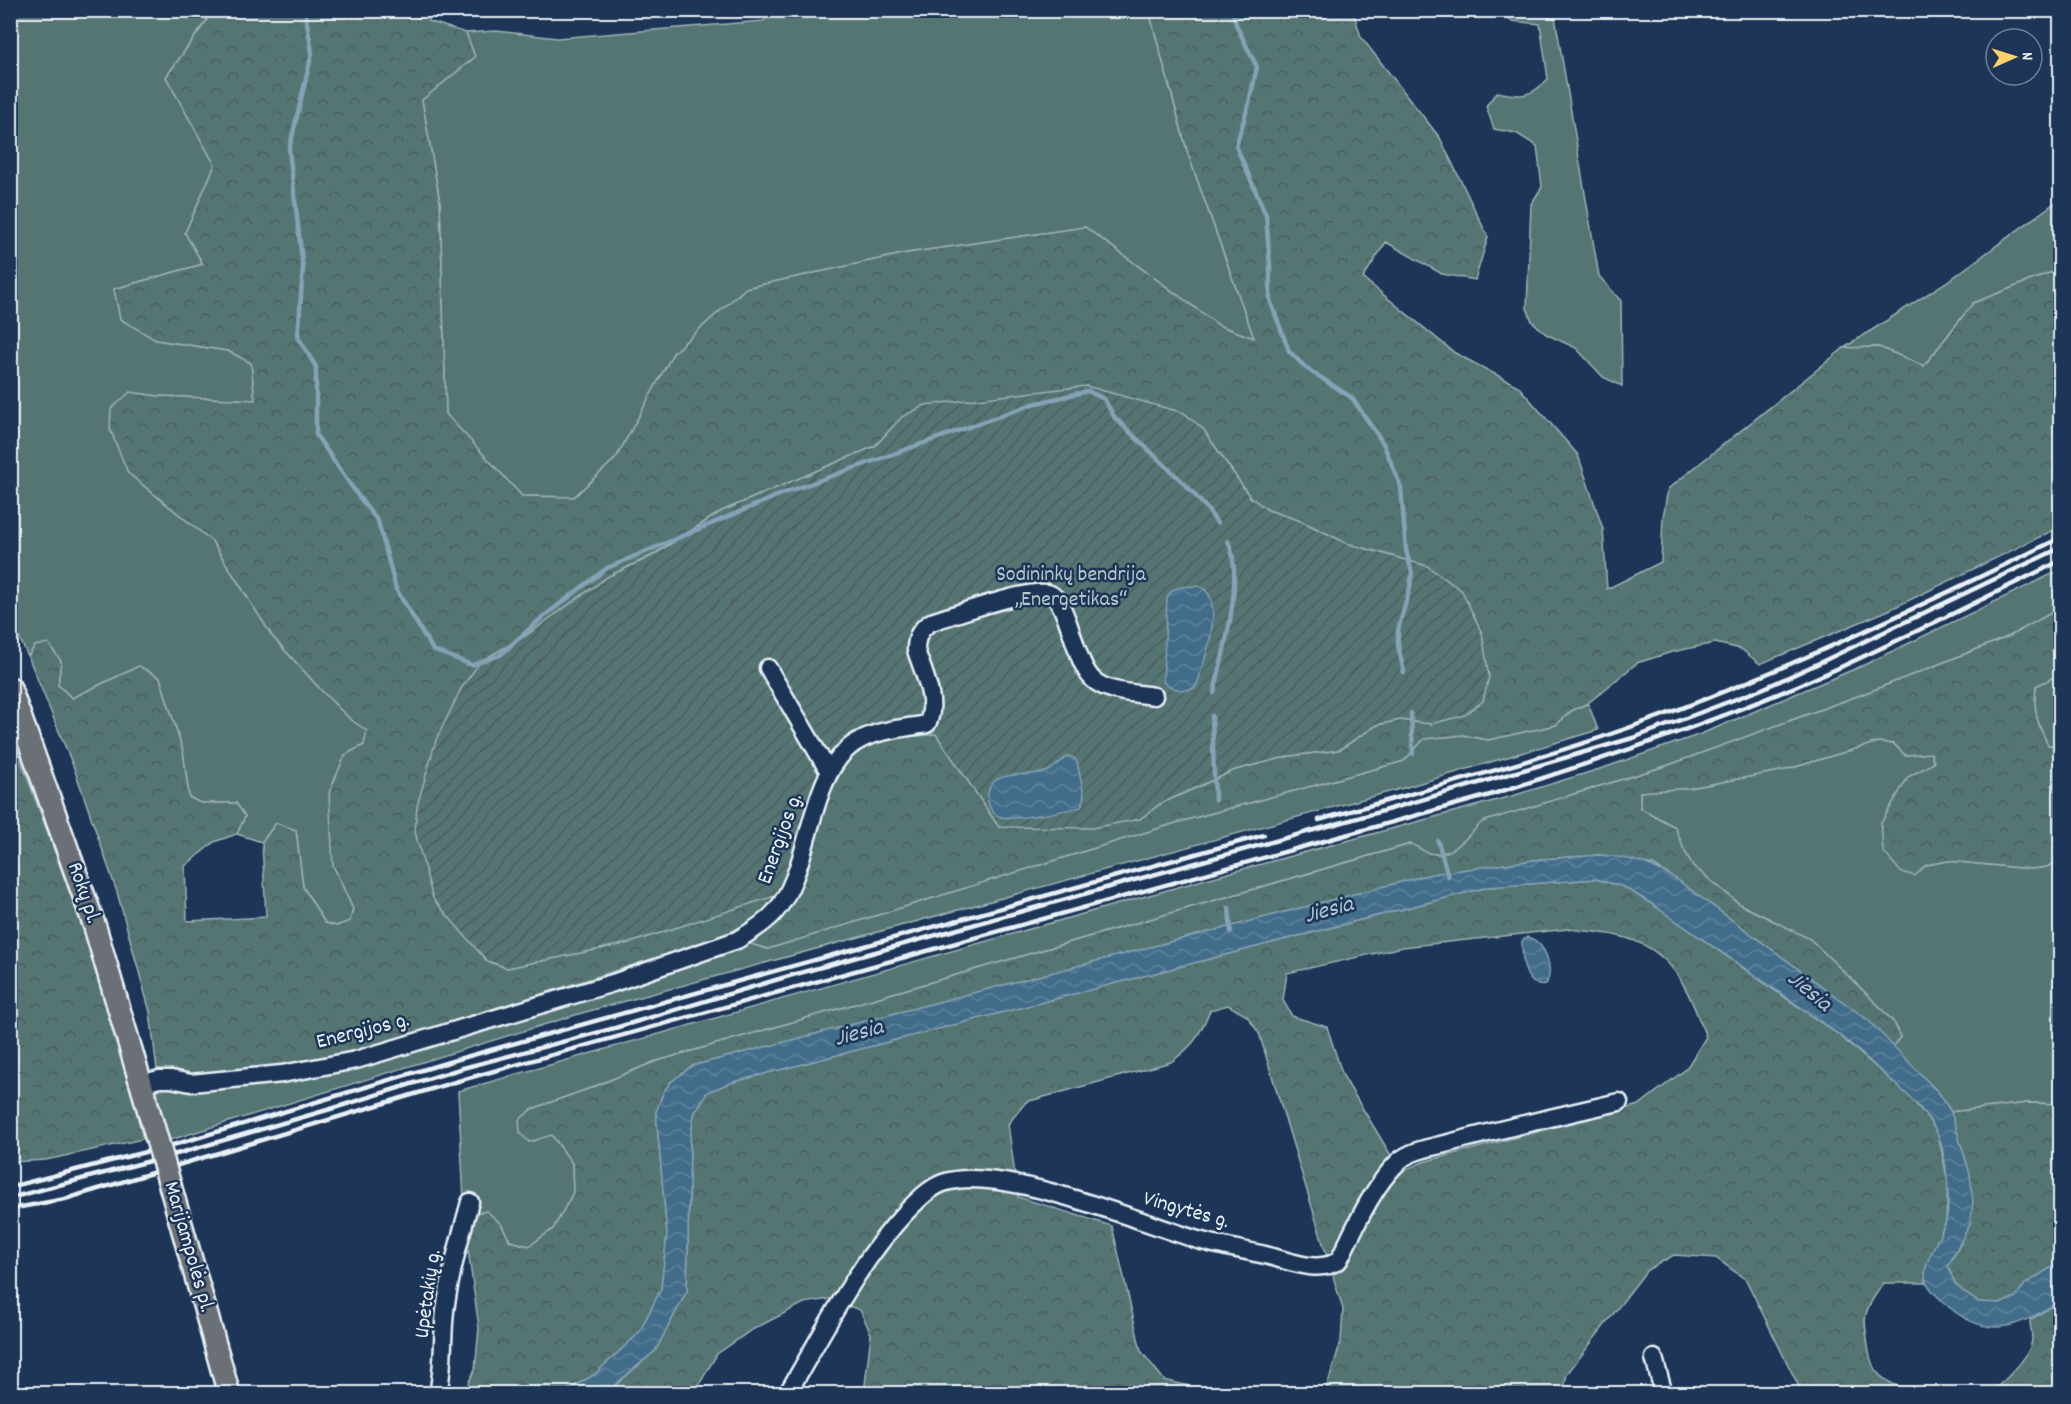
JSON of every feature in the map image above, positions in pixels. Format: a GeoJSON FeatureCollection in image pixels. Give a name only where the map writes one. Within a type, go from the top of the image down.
{"type":"FeatureCollection","features":[{"type":"Feature","properties":{"kind":"main road","name":"Rokų pl."},"geometry":{"type":"LineString","coordinates":[[10,688],[95,927],[143,1093]]}},
{"type":"Feature","properties":{"kind":"main road","name":"Marijampolės pl."},"geometry":{"type":"LineString","coordinates":[[143,1093],[229,1394]]}},
{"type":"Feature","properties":{"kind":"street","name":"Energijos g."},"geometry":{"type":"LineString","coordinates":[[143,1093],[159,1079],[191,1083],[282,1074],[356,1060],[602,986],[737,940],[753,931],[775,912],[785,898],[796,874],[829,772],[837,759],[864,738],[927,724],[932,714],[933,704],[916,650],[916,642],[923,628],[931,622],[1027,594],[1049,593],[1055,597],[1063,610],[1081,663],[1088,675],[1110,689],[1154,696]]}},
{"type":"Feature","properties":{"kind":"street"},"geometry":{"type":"LineString","coordinates":[[768,668],[829,772]]}},
{"type":"Feature","properties":{"kind":"street","name":"Vingytės g."},"geometry":{"type":"LineString","coordinates":[[787,1394],[887,1233],[922,1196],[943,1183],[972,1179],[1002,1181],[1058,1194],[1200,1240],[1305,1265],[1325,1267],[1339,1260],[1364,1209],[1400,1160],[1417,1152],[1491,1131],[1619,1102]]}},
{"type":"Feature","properties":{"kind":"street","name":"Upėtakių g."},"geometry":{"type":"LineString","coordinates":[[438,1394],[443,1370],[445,1314],[449,1284],[470,1202]]}},
{"type":"Feature","properties":{"kind":"street"},"geometry":{"type":"LineString","coordinates":[[1654,1358],[1664,1394]]}},
{"type":"Feature","properties":{"kind":"green space"},"geometry":{"type":"Polygon","coordinates":[[[778,10],[1149,11],[1188,154],[1254,338],[1220,326],[1085,227],[907,253],[746,288],[674,352],[616,458],[574,497],[521,496],[446,415],[440,202],[422,100],[475,57],[466,33],[496,31],[557,38],[763,21],[778,10]]]}},
{"type":"Feature","properties":{"kind":"green space"},"geometry":{"type":"Polygon","coordinates":[[[11,11],[205,11],[207,20],[166,77],[215,165],[185,233],[203,264],[114,289],[156,340],[228,351],[251,363],[255,400],[158,396],[130,392],[128,473],[212,541],[272,636],[349,718],[367,731],[364,745],[345,755],[333,865],[353,909],[350,921],[337,926],[325,923],[303,887],[296,830],[276,823],[262,842],[237,834],[245,816],[236,803],[200,803],[189,797],[183,751],[160,678],[139,666],[72,698],[58,685],[61,661],[35,646],[28,656],[11,621],[11,11]]]}},
{"type":"Feature","properties":{"kind":"green space"},"geometry":{"type":"Polygon","coordinates":[[[205,11],[432,11],[428,21],[466,33],[475,57],[422,100],[440,202],[446,414],[522,496],[574,497],[616,458],[674,352],[746,288],[907,253],[1085,227],[1220,326],[1254,338],[1188,154],[1149,11],[1353,11],[1361,37],[1440,138],[1488,237],[1475,280],[1442,274],[1386,242],[1363,278],[1455,353],[1518,386],[1578,455],[1603,529],[1607,589],[1661,562],[1663,517],[1668,489],[1844,348],[1879,347],[1924,366],[1973,303],[2060,269],[2060,527],[1889,610],[1760,664],[1741,649],[1715,643],[1672,652],[1637,663],[1588,703],[1571,711],[1556,725],[1488,740],[1463,735],[1424,739],[1404,761],[1179,822],[768,949],[724,936],[363,1051],[283,1067],[196,1078],[179,1071],[157,1070],[150,1012],[117,892],[74,768],[28,656],[35,646],[48,643],[61,661],[58,685],[72,698],[139,666],[160,678],[183,751],[189,797],[200,803],[236,803],[245,816],[237,834],[214,842],[185,866],[187,921],[266,917],[262,842],[276,823],[296,830],[303,887],[325,923],[337,926],[350,921],[353,909],[333,865],[329,793],[345,755],[364,745],[367,731],[349,718],[322,691],[272,636],[212,541],[128,473],[110,429],[111,409],[130,392],[158,396],[255,400],[251,363],[228,351],[156,340],[120,319],[114,289],[203,264],[185,233],[215,165],[166,77],[207,20],[205,11]],[[902,417],[875,446],[722,511],[651,556],[609,576],[525,636],[481,661],[486,961],[507,968],[629,943],[796,889],[814,833],[842,770],[864,747],[881,741],[936,734],[999,827],[1140,819],[1160,804],[1235,770],[1290,756],[1339,750],[1377,725],[1400,720],[1431,724],[1427,566],[1346,543],[1301,521],[1268,510],[1250,497],[1203,429],[902,417]]]}},
{"type":"Feature","properties":{"kind":"green space"},"geometry":{"type":"Polygon","coordinates":[[[1501,11],[1554,11],[1599,276],[1621,301],[1622,386],[1603,377],[1576,348],[1546,334],[1532,321],[1527,308],[1531,204],[1542,187],[1537,146],[1516,133],[1494,129],[1486,106],[1497,92],[1525,95],[1536,90],[1548,79],[1540,24],[1512,21],[1501,11]]]}},
{"type":"Feature","properties":{"kind":"green space"},"geometry":{"type":"Polygon","coordinates":[[[2060,199],[2060,269],[1973,303],[1924,366],[1879,347],[1844,348],[1951,279],[2060,199]]]}},
{"type":"Feature","properties":{"kind":"green space","name":"Sodininkų bendrija „Energetikas“"},"geometry":{"type":"Polygon","coordinates":[[[1086,386],[1184,413],[1203,429],[1250,497],[1268,510],[1301,521],[1346,543],[1427,566],[1462,591],[1482,633],[1489,677],[1483,701],[1465,715],[1431,724],[1400,720],[1377,725],[1339,750],[1290,756],[1235,770],[1160,804],[1140,819],[1092,828],[999,827],[936,734],[881,741],[864,747],[842,770],[814,833],[796,889],[629,943],[507,968],[487,961],[433,899],[415,832],[417,806],[436,740],[462,687],[481,661],[525,636],[609,576],[652,556],[722,511],[875,446],[902,417],[925,405],[1086,386]]]}},
{"type":"Feature","properties":{"kind":"green space"},"geometry":{"type":"Polygon","coordinates":[[[2060,570],[2060,608],[2010,636],[1874,690],[1666,766],[1483,822],[1465,840],[1444,853],[1428,853],[1410,844],[654,1062],[532,1109],[529,1142],[551,1134],[572,1163],[573,1193],[553,1229],[529,1246],[510,1241],[501,1224],[466,1235],[458,1091],[1199,881],[1512,796],[1606,767],[1701,734],[1864,665],[2060,570]]]}},
{"type":"Feature","properties":{"kind":"green space"},"geometry":{"type":"Polygon","coordinates":[[[2060,608],[2060,674],[2036,686],[2035,695],[2037,717],[2044,737],[2048,745],[2060,746],[2060,859],[2047,867],[2031,869],[1948,861],[1926,865],[1915,876],[1901,872],[1883,851],[1881,823],[1908,777],[1934,763],[1931,753],[1905,755],[1894,744],[1878,742],[1785,770],[1690,788],[1640,792],[1640,808],[1675,827],[1693,866],[1741,905],[1810,939],[1880,1007],[1895,1024],[1900,1037],[1893,1047],[1869,1021],[1676,879],[1653,865],[1600,855],[1542,859],[1432,874],[692,1066],[671,1082],[664,1091],[656,1112],[667,1234],[661,1289],[639,1333],[594,1375],[562,1393],[463,1394],[475,1369],[479,1328],[466,1235],[474,1213],[487,1211],[501,1224],[510,1241],[529,1246],[553,1229],[573,1193],[572,1163],[552,1135],[529,1142],[520,1133],[519,1120],[532,1109],[654,1062],[1411,844],[1429,853],[1445,853],[1465,840],[1482,822],[1666,766],[1874,690],[2010,636],[2060,608]]]}},
{"type":"Feature","properties":{"kind":"green space"},"geometry":{"type":"Polygon","coordinates":[[[2060,674],[2060,746],[2048,745],[2037,717],[2036,686],[2060,674]]]}},
{"type":"Feature","properties":{"kind":"green space"},"geometry":{"type":"Polygon","coordinates":[[[1588,703],[1598,730],[1407,787],[582,1013],[170,1140],[158,1098],[157,1070],[179,1071],[196,1078],[363,1051],[724,936],[768,949],[1179,822],[1404,761],[1424,739],[1463,735],[1488,740],[1556,725],[1571,711],[1588,703]]]}},
{"type":"Feature","properties":{"kind":"green space"},"geometry":{"type":"Polygon","coordinates":[[[10,731],[86,936],[128,1077],[143,1139],[46,1160],[11,1162],[10,731]]]}},
{"type":"Feature","properties":{"kind":"green space"},"geometry":{"type":"Polygon","coordinates":[[[1878,742],[1894,744],[1905,755],[1931,753],[1934,763],[1908,777],[1926,865],[1948,861],[2031,869],[2047,867],[2060,859],[2060,1104],[2028,1103],[1951,1112],[1939,1093],[1893,1047],[1900,1037],[1895,1025],[1880,1007],[1810,939],[1741,905],[1693,866],[1675,827],[1640,808],[1640,791],[1690,788],[1785,770],[1878,742]]]}},
{"type":"Feature","properties":{"kind":"green space"},"geometry":{"type":"Polygon","coordinates":[[[1596,879],[1624,887],[1652,904],[1840,1036],[1909,1096],[1938,1134],[1948,1182],[1946,1221],[1927,1264],[1926,1283],[1884,1283],[1868,1307],[1865,1318],[1866,1329],[1872,1364],[1880,1376],[1903,1388],[1928,1388],[1943,1393],[1802,1393],[1746,1280],[1716,1258],[1674,1255],[1647,1270],[1567,1374],[1563,1393],[1325,1393],[1341,1341],[1343,1309],[1259,1033],[1247,1016],[1228,1005],[1210,1010],[1195,1040],[1171,1062],[1026,1102],[1008,1124],[1018,1197],[1112,1226],[1141,1351],[1164,1380],[1219,1393],[864,1393],[871,1334],[860,1310],[830,1299],[804,1303],[750,1331],[717,1354],[694,1393],[605,1394],[655,1351],[687,1291],[690,1140],[694,1114],[707,1092],[733,1082],[1488,887],[1596,879]],[[1568,929],[1403,947],[1287,973],[1283,1000],[1292,1016],[1327,1027],[1343,1076],[1401,1172],[1423,1162],[1639,1105],[1686,1069],[1706,1037],[1685,987],[1666,961],[1653,950],[1638,942],[1613,935],[1568,929]]]}},
{"type":"Feature","properties":{"kind":"green space"},"geometry":{"type":"Polygon","coordinates":[[[2028,1103],[2060,1104],[2060,1262],[2025,1284],[2016,1297],[2002,1303],[1978,1302],[1955,1284],[1948,1266],[1961,1243],[1970,1174],[1951,1112],[2028,1103]]]}},
{"type":"Feature","properties":{"kind":"green space"},"geometry":{"type":"Polygon","coordinates":[[[2060,1301],[2060,1393],[1990,1393],[2015,1369],[2030,1347],[2032,1340],[2030,1320],[2060,1301]]]}},
{"type":"Feature","properties":{"kind":"water"},"geometry":{"type":"Polygon","coordinates":[[[1198,586],[1207,592],[1212,603],[1213,616],[1204,664],[1196,687],[1188,690],[1170,687],[1163,682],[1167,598],[1176,589],[1198,586]]]}},
{"type":"Feature","properties":{"kind":"water"},"geometry":{"type":"Polygon","coordinates":[[[1068,756],[1077,762],[1084,795],[1081,807],[1015,818],[1005,818],[994,813],[988,795],[995,781],[1006,776],[1048,771],[1068,756]]]}},
{"type":"Feature","properties":{"kind":"water","name":"Jiesia"},"geometry":{"type":"Polygon","coordinates":[[[1600,855],[1640,862],[1657,868],[1676,879],[1869,1021],[1939,1093],[1951,1112],[1970,1174],[1973,1203],[1970,1224],[1948,1266],[1955,1284],[1978,1302],[2002,1303],[2016,1297],[2025,1284],[2060,1262],[2060,1301],[2029,1319],[2001,1327],[1973,1322],[1942,1301],[1925,1279],[1927,1263],[1945,1224],[1948,1204],[1947,1179],[1941,1143],[1928,1117],[1907,1094],[1851,1044],[1793,1002],[1652,904],[1624,887],[1596,879],[1488,887],[733,1082],[707,1092],[694,1114],[690,1140],[687,1291],[655,1351],[605,1393],[562,1393],[594,1375],[639,1333],[661,1289],[667,1234],[656,1112],[664,1091],[671,1082],[692,1066],[1432,874],[1542,859],[1600,855]]]}},
{"type":"Feature","properties":{"kind":"water"},"geometry":{"type":"Polygon","coordinates":[[[1527,937],[1539,944],[1547,956],[1549,978],[1546,984],[1533,982],[1525,970],[1522,941],[1527,937]]]}},
{"type":"Feature","properties":{"kind":"waterway"},"geometry":{"type":"LineString","coordinates":[[305,10],[312,53],[289,150],[303,268],[298,337],[316,367],[316,435],[378,521],[396,589],[433,650],[472,665],[500,655],[543,617],[607,568],[784,493],[1033,404],[1088,391],[1104,399],[1115,418],[1188,487],[1217,523]]}},
{"type":"Feature","properties":{"kind":"waterway"},"geometry":{"type":"LineString","coordinates":[[1232,10],[1237,27],[1257,67],[1236,146],[1266,215],[1270,300],[1289,351],[1306,368],[1352,398],[1383,443],[1401,487],[1406,550],[1412,573],[1398,630],[1398,645],[1404,672]]}},
{"type":"Feature","properties":{"kind":"waterway"},"geometry":{"type":"LineString","coordinates":[[1214,693],[1227,637],[1233,595],[1233,557],[1228,541]]}},
{"type":"Feature","properties":{"kind":"waterway"},"geometry":{"type":"LineString","coordinates":[[1411,713],[1413,754]]}},
{"type":"Feature","properties":{"kind":"waterway"},"geometry":{"type":"LineString","coordinates":[[1212,716],[1215,800]]}},
{"type":"Feature","properties":{"kind":"waterway"},"geometry":{"type":"LineString","coordinates":[[1438,841],[1448,876]]}},
{"type":"Feature","properties":{"kind":"waterway"},"geometry":{"type":"LineString","coordinates":[[1229,908],[1231,932]]}},
{"type":"Feature","properties":{"kind":"railway"},"geometry":{"type":"LineString","coordinates":[[1319,820],[1552,753],[1684,707],[1847,639],[2060,538]]}},
{"type":"Feature","properties":{"kind":"railway"},"geometry":{"type":"LineString","coordinates":[[10,1198],[180,1153],[463,1068],[615,1028],[789,976],[1390,809],[1636,737],[1762,689],[2060,548]]}},
{"type":"Feature","properties":{"kind":"railway"},"geometry":{"type":"LineString","coordinates":[[10,1209],[65,1199],[465,1079],[1490,795],[1575,768],[1741,709],[1823,675],[2060,561]]}},
{"type":"Feature","properties":{"kind":"railway"},"geometry":{"type":"LineString","coordinates":[[10,1187],[180,1143],[462,1058],[1264,835]]}}]}
